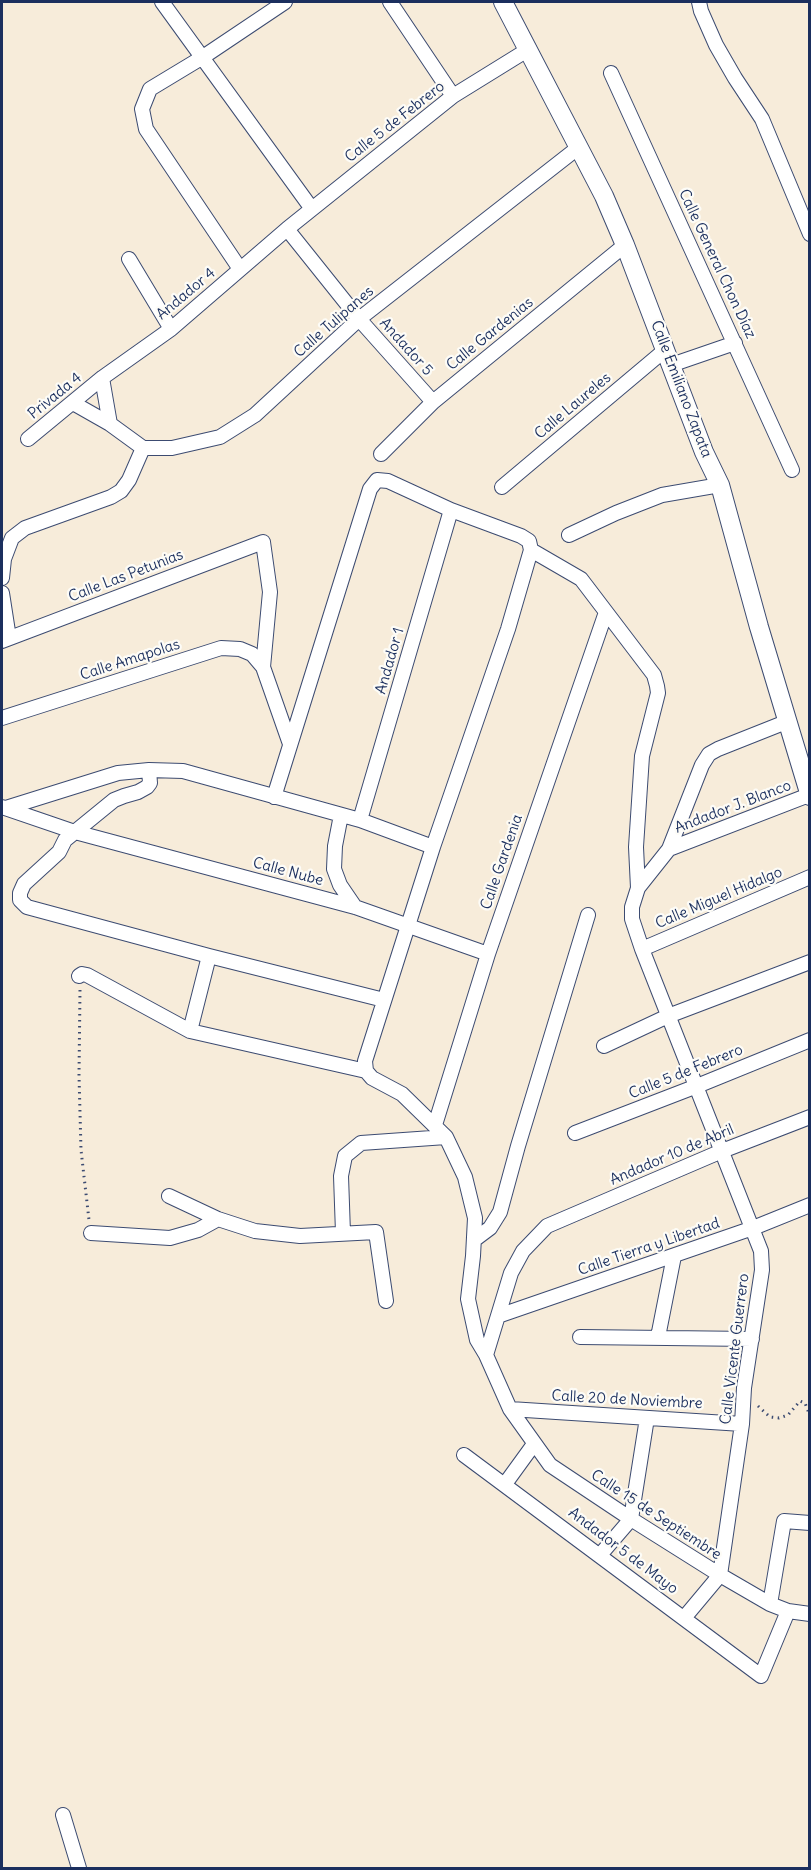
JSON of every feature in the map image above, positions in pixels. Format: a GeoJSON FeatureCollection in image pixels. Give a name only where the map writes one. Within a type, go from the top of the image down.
{"type":"FeatureCollection","features":[{"type":"Feature","properties":{"kind":"street"},"geometry":{"type":"LineString","coordinates":[[162,2],[312,208]]}},
{"type":"Feature","properties":{"kind":"street"},"geometry":{"type":"LineString","coordinates":[[240,269],[146,129],[142,109],[150,89],[203,57],[285,2]]}},
{"type":"Feature","properties":{"kind":"street"},"geometry":{"type":"LineString","coordinates":[[390,2],[453,96]]}},
{"type":"Feature","properties":{"kind":"street","name":"Calle Emiliano Zapata"},"geometry":{"type":"LineString","coordinates":[[503,2],[579,147],[625,244],[704,452],[720,485],[809,796]]}},
{"type":"Feature","properties":{"kind":"street"},"geometry":{"type":"LineString","coordinates":[[699,2],[717,45],[762,119],[810,234]]}},
{"type":"Feature","properties":{"kind":"street","name":"Calle 5 de Febrero"},"geometry":{"type":"LineString","coordinates":[[287,229],[453,96],[529,49]]}},
{"type":"Feature","properties":{"kind":"street","name":"Calle General Chon Díaz"},"geometry":{"type":"LineString","coordinates":[[611,73],[792,470]]}},
{"type":"Feature","properties":{"kind":"street","name":"Calle Tulipanes"},"geometry":{"type":"LineString","coordinates":[[143,448],[172,448],[220,437],[255,415],[359,320],[579,147]]}},
{"type":"Feature","properties":{"kind":"street","name":"Andador 4"},"geometry":{"type":"LineString","coordinates":[[102,378],[171,329],[287,229]]}},
{"type":"Feature","properties":{"kind":"street","name":"Andador 5"},"geometry":{"type":"LineString","coordinates":[[287,229],[359,320],[433,402]]}},
{"type":"Feature","properties":{"kind":"street","name":"Calle Gardenias"},"geometry":{"type":"LineString","coordinates":[[381,454],[433,402],[625,244]]}},
{"type":"Feature","properties":{"kind":"street"},"geometry":{"type":"LineString","coordinates":[[129,259],[171,329]]}},
{"type":"Feature","properties":{"kind":"street"},"geometry":{"type":"LineString","coordinates":[[668,357],[735,343]]}},
{"type":"Feature","properties":{"kind":"street","name":"Calle Laureles"},"geometry":{"type":"LineString","coordinates":[[502,487],[668,357]]}},
{"type":"Feature","properties":{"kind":"street"},"geometry":{"type":"LineString","coordinates":[[102,378],[110,424]]}},
{"type":"Feature","properties":{"kind":"street","name":"Privada 4"},"geometry":{"type":"LineString","coordinates":[[28,439],[102,378]]}},
{"type":"Feature","properties":{"kind":"street"},"geometry":{"type":"LineString","coordinates":[[2,578],[4,559],[12,538],[25,528],[122,491],[143,448],[110,424],[73,403]]}},
{"type":"Feature","properties":{"kind":"street"},"geometry":{"type":"LineString","coordinates":[[79,976],[87,975],[190,1031],[366,1071],[365,1061],[384,1000],[508,629],[531,550],[530,541],[451,510],[388,481],[377,480],[370,489],[274,797]]}},
{"type":"Feature","properties":{"kind":"street"},"geometry":{"type":"LineString","coordinates":[[570,535],[616,513],[662,495],[720,485]]}},
{"type":"Feature","properties":{"kind":"street","name":"Andador 1"},"geometry":{"type":"LineString","coordinates":[[360,820],[451,510]]}},
{"type":"Feature","properties":{"kind":"street","name":"Calle Las Petunias"},"geometry":{"type":"LineString","coordinates":[[5,639],[263,542],[270,592],[263,668]]}},
{"type":"Feature","properties":{"kind":"street"},"geometry":{"type":"LineString","coordinates":[[531,550],[581,579],[654,675],[658,693],[642,756],[636,847],[638,888]]}},
{"type":"Feature","properties":{"kind":"street"},"geometry":{"type":"LineString","coordinates":[[2,593],[5,639]]}},
{"type":"Feature","properties":{"kind":"street","name":"Calle Gardenia"},"geometry":{"type":"LineString","coordinates":[[435,1125],[488,954],[606,612]]}},
{"type":"Feature","properties":{"kind":"street","name":"Calle Amapolas"},"geometry":{"type":"LineString","coordinates":[[2,718],[221,648],[240,649],[252,654],[263,668]]}},
{"type":"Feature","properties":{"kind":"street"},"geometry":{"type":"LineString","coordinates":[[263,668],[290,744]]}},
{"type":"Feature","properties":{"kind":"street"},"geometry":{"type":"LineString","coordinates":[[638,888],[669,849],[702,765],[709,754],[786,722]]}},
{"type":"Feature","properties":{"kind":"street"},"geometry":{"type":"LineString","coordinates":[[4,808],[118,773],[149,770],[183,771],[360,820],[434,847]]}},
{"type":"Feature","properties":{"kind":"street"},"geometry":{"type":"LineString","coordinates":[[149,770],[150,783],[147,787],[114,800],[65,840],[59,852],[24,884],[20,893],[21,900],[27,907],[384,1000]]}},
{"type":"Feature","properties":{"kind":"street","name":"Andador J. Blanco"},"geometry":{"type":"LineString","coordinates":[[669,849],[809,796]]}},
{"type":"Feature","properties":{"kind":"street","name":"Calle Nube"},"geometry":{"type":"LineString","coordinates":[[4,808],[75,832],[355,907],[409,928],[488,954]]}},
{"type":"Feature","properties":{"kind":"street"},"geometry":{"type":"LineString","coordinates":[[341,815],[335,846],[334,869],[340,885],[355,907]]}},
{"type":"Feature","properties":{"kind":"street","name":"Calle Miguel Hidalgo"},"geometry":{"type":"LineString","coordinates":[[642,949],[810,877]]}},
{"type":"Feature","properties":{"kind":"street","name":"Calle Vicente Guerrero"},"geometry":{"type":"LineString","coordinates":[[638,888],[632,907],[632,919],[642,949],[761,1251],[762,1270],[720,1575]]}},
{"type":"Feature","properties":{"kind":"street"},"geometry":{"type":"LineString","coordinates":[[474,1240],[490,1228],[500,1212],[588,915]]}},
{"type":"Feature","properties":{"kind":"street"},"geometry":{"type":"LineString","coordinates":[[190,1031],[209,956]]}},
{"type":"Feature","properties":{"kind":"street"},"geometry":{"type":"LineString","coordinates":[[604,1046],[668,1016],[810,962]]}},
{"type":"Feature","properties":{"kind":"street","name":"Calle 5 de Febrero"},"geometry":{"type":"LineString","coordinates":[[575,1133],[810,1040]]}},
{"type":"Feature","properties":{"kind":"street","name":"Calle 15 de Septiembre"},"geometry":{"type":"LineString","coordinates":[[366,1071],[372,1078],[402,1094],[435,1125],[446,1137],[465,1177],[475,1218],[468,1299],[477,1340],[510,1409],[550,1465],[631,1519],[770,1604],[788,1611],[810,1614]]}},
{"type":"Feature","properties":{"kind":"street","name":"Andador 10 de Abril"},"geometry":{"type":"LineString","coordinates":[[498,1316],[511,1273],[523,1251],[547,1226],[722,1151],[810,1117]]}},
{"type":"Feature","properties":{"kind":"street"},"geometry":{"type":"LineString","coordinates":[[343,1233],[341,1176],[345,1156],[361,1143],[446,1137]]}},
{"type":"Feature","properties":{"kind":"street"},"geometry":{"type":"LineString","coordinates":[[169,1196],[218,1219],[255,1231],[300,1236],[376,1232],[386,1301]]}},
{"type":"Feature","properties":{"kind":"street","name":"Calle Tierra y Libertad"},"geometry":{"type":"LineString","coordinates":[[498,1316],[753,1228],[810,1205]]}},
{"type":"Feature","properties":{"kind":"street"},"geometry":{"type":"LineString","coordinates":[[91,1233],[170,1238],[198,1230],[218,1219]]}},
{"type":"Feature","properties":{"kind":"street"},"geometry":{"type":"LineString","coordinates":[[658,1337],[674,1256]]}},
{"type":"Feature","properties":{"kind":"street"},"geometry":{"type":"LineString","coordinates":[[486,1355],[498,1316]]}},
{"type":"Feature","properties":{"kind":"street"},"geometry":{"type":"LineString","coordinates":[[580,1337],[752,1339]]}},
{"type":"Feature","properties":{"kind":"street","name":"Calle 20 de Noviembre"},"geometry":{"type":"LineString","coordinates":[[510,1409],[742,1424]]}},
{"type":"Feature","properties":{"kind":"street"},"geometry":{"type":"LineString","coordinates":[[600,1555],[631,1519],[647,1418]]}},
{"type":"Feature","properties":{"kind":"street"},"geometry":{"type":"LineString","coordinates":[[505,1484],[534,1444]]}},
{"type":"Feature","properties":{"kind":"street","name":"Andador 5 de Mayo"},"geometry":{"type":"LineString","coordinates":[[464,1455],[760,1676],[788,1611]]}},
{"type":"Feature","properties":{"kind":"street"},"geometry":{"type":"LineString","coordinates":[[770,1604],[784,1521],[810,1523]]}},
{"type":"Feature","properties":{"kind":"street"},"geometry":{"type":"LineString","coordinates":[[684,1618],[720,1575]]}},
{"type":"Feature","properties":{"kind":"street"},"geometry":{"type":"LineString","coordinates":[[63,1815],[79,1869]]}},
{"type":"Feature","properties":{"kind":"path"},"geometry":{"type":"LineString","coordinates":[[79,976],[81,1150],[91,1233]]}},
{"type":"Feature","properties":{"kind":"path"},"geometry":{"type":"LineString","coordinates":[[744,1388],[763,1412],[770,1417],[779,1418],[788,1415],[800,1401],[805,1402],[810,1416]]}}]}
